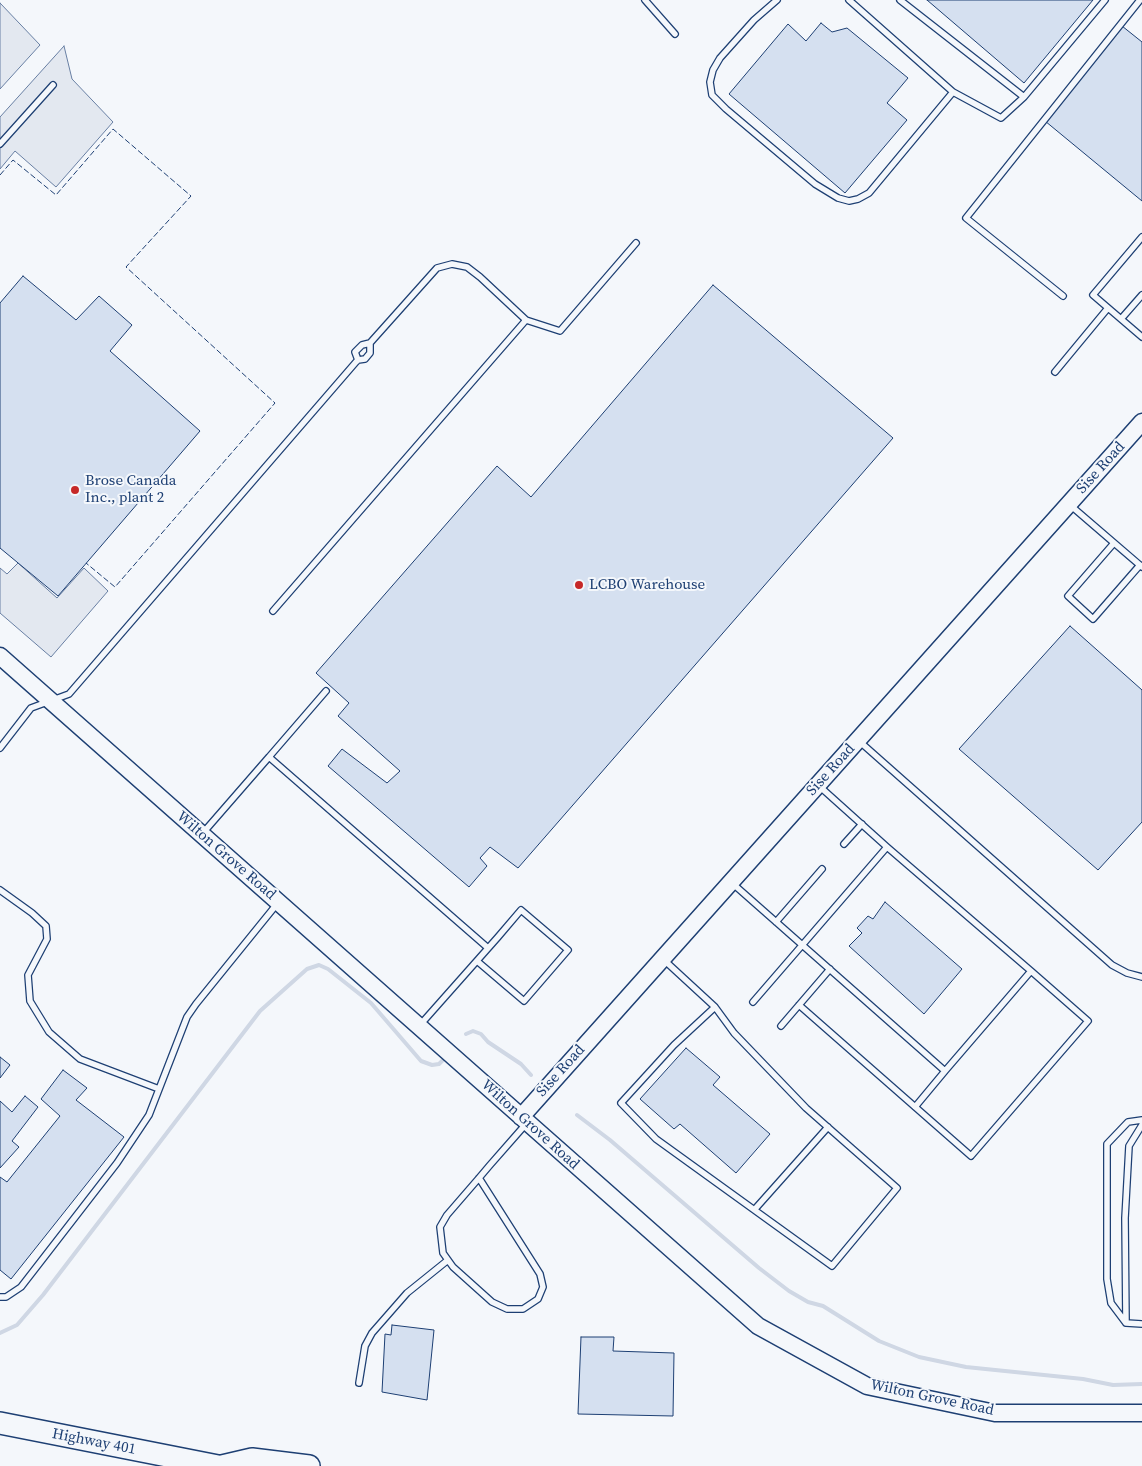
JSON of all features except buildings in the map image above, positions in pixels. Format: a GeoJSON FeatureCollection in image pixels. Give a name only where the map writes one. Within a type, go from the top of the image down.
{"type":"FeatureCollection","features":[{"type":"Feature","properties":{"kind":"highway","name":"Highway 401"},"geometry":{"type":"LineString","coordinates":[[0,1423],[218,1466]]}},
{"type":"Feature","properties":{"kind":"highway"},"geometry":{"type":"LineString","coordinates":[[222,1466],[252,1460],[309,1466]]}},
{"type":"Feature","properties":{"kind":"main road","name":"Sise Road"},"geometry":{"type":"LineString","coordinates":[[524,1120],[662,958],[1142,422]]}},
{"type":"Feature","properties":{"kind":"main road","name":"Wilton Grove Road"},"geometry":{"type":"LineString","coordinates":[[0,656],[758,1326],[867,1386],[995,1413],[1142,1413]]}},
{"type":"Feature","properties":{"kind":"lane"},"geometry":{"type":"LineString","coordinates":[[645,0],[675,34]]}},
{"type":"Feature","properties":{"kind":"lane"},"geometry":{"type":"LineString","coordinates":[[777,0],[754,20],[720,58],[713,70],[710,82],[712,95],[726,110],[808,178],[838,198],[849,201],[858,199],[868,193],[953,92]]}},
{"type":"Feature","properties":{"kind":"lane"},"geometry":{"type":"LineString","coordinates":[[849,0],[953,92],[1001,118],[1024,98],[1105,0]]}},
{"type":"Feature","properties":{"kind":"lane"},"geometry":{"type":"LineString","coordinates":[[900,0],[1024,98]]}},
{"type":"Feature","properties":{"kind":"lane"},"geometry":{"type":"LineString","coordinates":[[1063,296],[966,218],[1140,0]]}},
{"type":"Feature","properties":{"kind":"lane"},"geometry":{"type":"LineString","coordinates":[[0,144],[53,85]]}},
{"type":"Feature","properties":{"kind":"lane"},"geometry":{"type":"LineString","coordinates":[[1142,237],[1093,295],[1142,337]]}},
{"type":"Feature","properties":{"kind":"lane"},"geometry":{"type":"LineString","coordinates":[[358,360],[356,352],[362,345],[370,343],[437,268],[452,264],[467,267],[526,320],[560,331],[636,243]]}},
{"type":"Feature","properties":{"kind":"lane"},"geometry":{"type":"LineString","coordinates":[[1121,319],[1142,294]]}},
{"type":"Feature","properties":{"kind":"lane"},"geometry":{"type":"LineString","coordinates":[[1055,372],[1108,308]]}},
{"type":"Feature","properties":{"kind":"lane"},"geometry":{"type":"LineString","coordinates":[[273,610],[526,320]]}},
{"type":"Feature","properties":{"kind":"lane"},"geometry":{"type":"LineString","coordinates":[[0,748],[31,708],[69,694],[358,360],[365,359],[370,353],[370,343]]}},
{"type":"Feature","properties":{"kind":"lane"},"geometry":{"type":"LineString","coordinates":[[1069,504],[1141,566],[1093,618],[1068,596],[1114,543]]}},
{"type":"Feature","properties":{"kind":"lane"},"geometry":{"type":"LineString","coordinates":[[202,834],[326,692]]}},
{"type":"Feature","properties":{"kind":"lane"},"geometry":{"type":"LineString","coordinates":[[858,740],[1112,965],[1127,974],[1142,977]]}},
{"type":"Feature","properties":{"kind":"lane"},"geometry":{"type":"LineString","coordinates":[[269,757],[488,948]]}},
{"type":"Feature","properties":{"kind":"lane"},"geometry":{"type":"LineString","coordinates":[[799,1005],[971,1156],[1088,1021],[818,785]]}},
{"type":"Feature","properties":{"kind":"lane"},"geometry":{"type":"LineString","coordinates":[[844,844],[862,824]]}},
{"type":"Feature","properties":{"kind":"lane"},"geometry":{"type":"LineString","coordinates":[[753,1002],[887,847]]}},
{"type":"Feature","properties":{"kind":"lane"},"geometry":{"type":"LineString","coordinates":[[776,922],[822,869]]}},
{"type":"Feature","properties":{"kind":"lane"},"geometry":{"type":"LineString","coordinates":[[731,882],[945,1071]]}},
{"type":"Feature","properties":{"kind":"lane"},"geometry":{"type":"LineString","coordinates":[[0,890],[32,913],[46,926],[47,939],[28,975],[30,1001],[49,1032],[80,1059],[159,1089]]}},
{"type":"Feature","properties":{"kind":"lane"},"geometry":{"type":"LineString","coordinates":[[0,1297],[6,1297],[21,1287],[117,1163],[150,1115],[187,1018],[196,1004],[278,902]]}},
{"type":"Feature","properties":{"kind":"lane"},"geometry":{"type":"LineString","coordinates":[[419,1027],[477,960],[521,910],[568,950],[524,1001],[477,960]]}},
{"type":"Feature","properties":{"kind":"lane"},"geometry":{"type":"LineString","coordinates":[[662,958],[715,1007],[734,1033],[806,1108],[897,1188],[832,1266],[656,1139],[621,1104],[674,1045],[715,1007]]}},
{"type":"Feature","properties":{"kind":"lane"},"geometry":{"type":"LineString","coordinates":[[781,1026],[830,969]]}},
{"type":"Feature","properties":{"kind":"lane"},"geometry":{"type":"LineString","coordinates":[[915,1107],[1031,971]]}},
{"type":"Feature","properties":{"kind":"lane"},"geometry":{"type":"LineString","coordinates":[[479,1178],[540,1274],[543,1287],[538,1299],[523,1309],[507,1309],[492,1302],[453,1266],[443,1254],[440,1227],[447,1215],[479,1178],[524,1120]]}},
{"type":"Feature","properties":{"kind":"lane"},"geometry":{"type":"LineString","coordinates":[[1142,1120],[1128,1122],[1107,1144],[1107,1279],[1111,1304],[1126,1323],[1142,1324]]}},
{"type":"Feature","properties":{"kind":"lane"},"geometry":{"type":"LineString","coordinates":[[1126,1323],[1125,1218],[1129,1146],[1142,1125]]}},
{"type":"Feature","properties":{"kind":"lane"},"geometry":{"type":"LineString","coordinates":[[755,1209],[828,1127]]}},
{"type":"Feature","properties":{"kind":"lane"},"geometry":{"type":"LineString","coordinates":[[359,1383],[365,1346],[372,1333],[407,1293],[448,1260]]}},
{"type":"Feature","properties":{"kind":"shaded area"},"geometry":{"type":"Polygon","coordinates":[[[0,3],[40,45],[0,89],[0,3]]]}},
{"type":"Feature","properties":{"kind":"shaded area"},"geometry":{"type":"Polygon","coordinates":[[[64,46],[72,79],[113,122],[56,187],[15,151],[0,169],[0,117],[64,46]]]}},
{"type":"Feature","properties":{"kind":"shaded area"},"geometry":{"type":"Polygon","coordinates":[[[18,563],[57,598],[84,568],[108,591],[51,657],[0,613],[0,568],[7,574],[18,563]]]}},
{"type":"Feature","properties":{"kind":"waterway"},"geometry":{"type":"LineString","coordinates":[[0,1333],[17,1325],[43,1295],[260,1011],[307,969],[319,965],[328,969],[371,1003],[421,1061],[432,1065],[439,1064],[442,1061]]}},
{"type":"Feature","properties":{"kind":"waterway"},"geometry":{"type":"LineString","coordinates":[[466,1034],[473,1031],[481,1034],[488,1042],[521,1064],[531,1075]]}},
{"type":"Feature","properties":{"kind":"waterway"},"geometry":{"type":"LineString","coordinates":[[577,1115],[610,1140],[759,1268],[789,1291],[808,1302],[823,1306],[879,1341],[919,1357],[966,1367],[1083,1379],[1113,1385],[1142,1384]]}},
{"type":"Feature","properties":{"kind":"fence"},"geometry":{"type":"LineString","coordinates":[[0,175],[13,160],[56,195],[113,129],[191,196],[126,267],[275,403],[115,587],[86,563]]}},
{"type":"Feature","properties":{"kind":"place","name":"Brose Canada Inc., plant 2"},"geometry":{"type":"Point","coordinates":[75,490]}},
{"type":"Feature","properties":{"kind":"place","name":"LCBO Warehouse"},"geometry":{"type":"Point","coordinates":[579,585]}}]}
